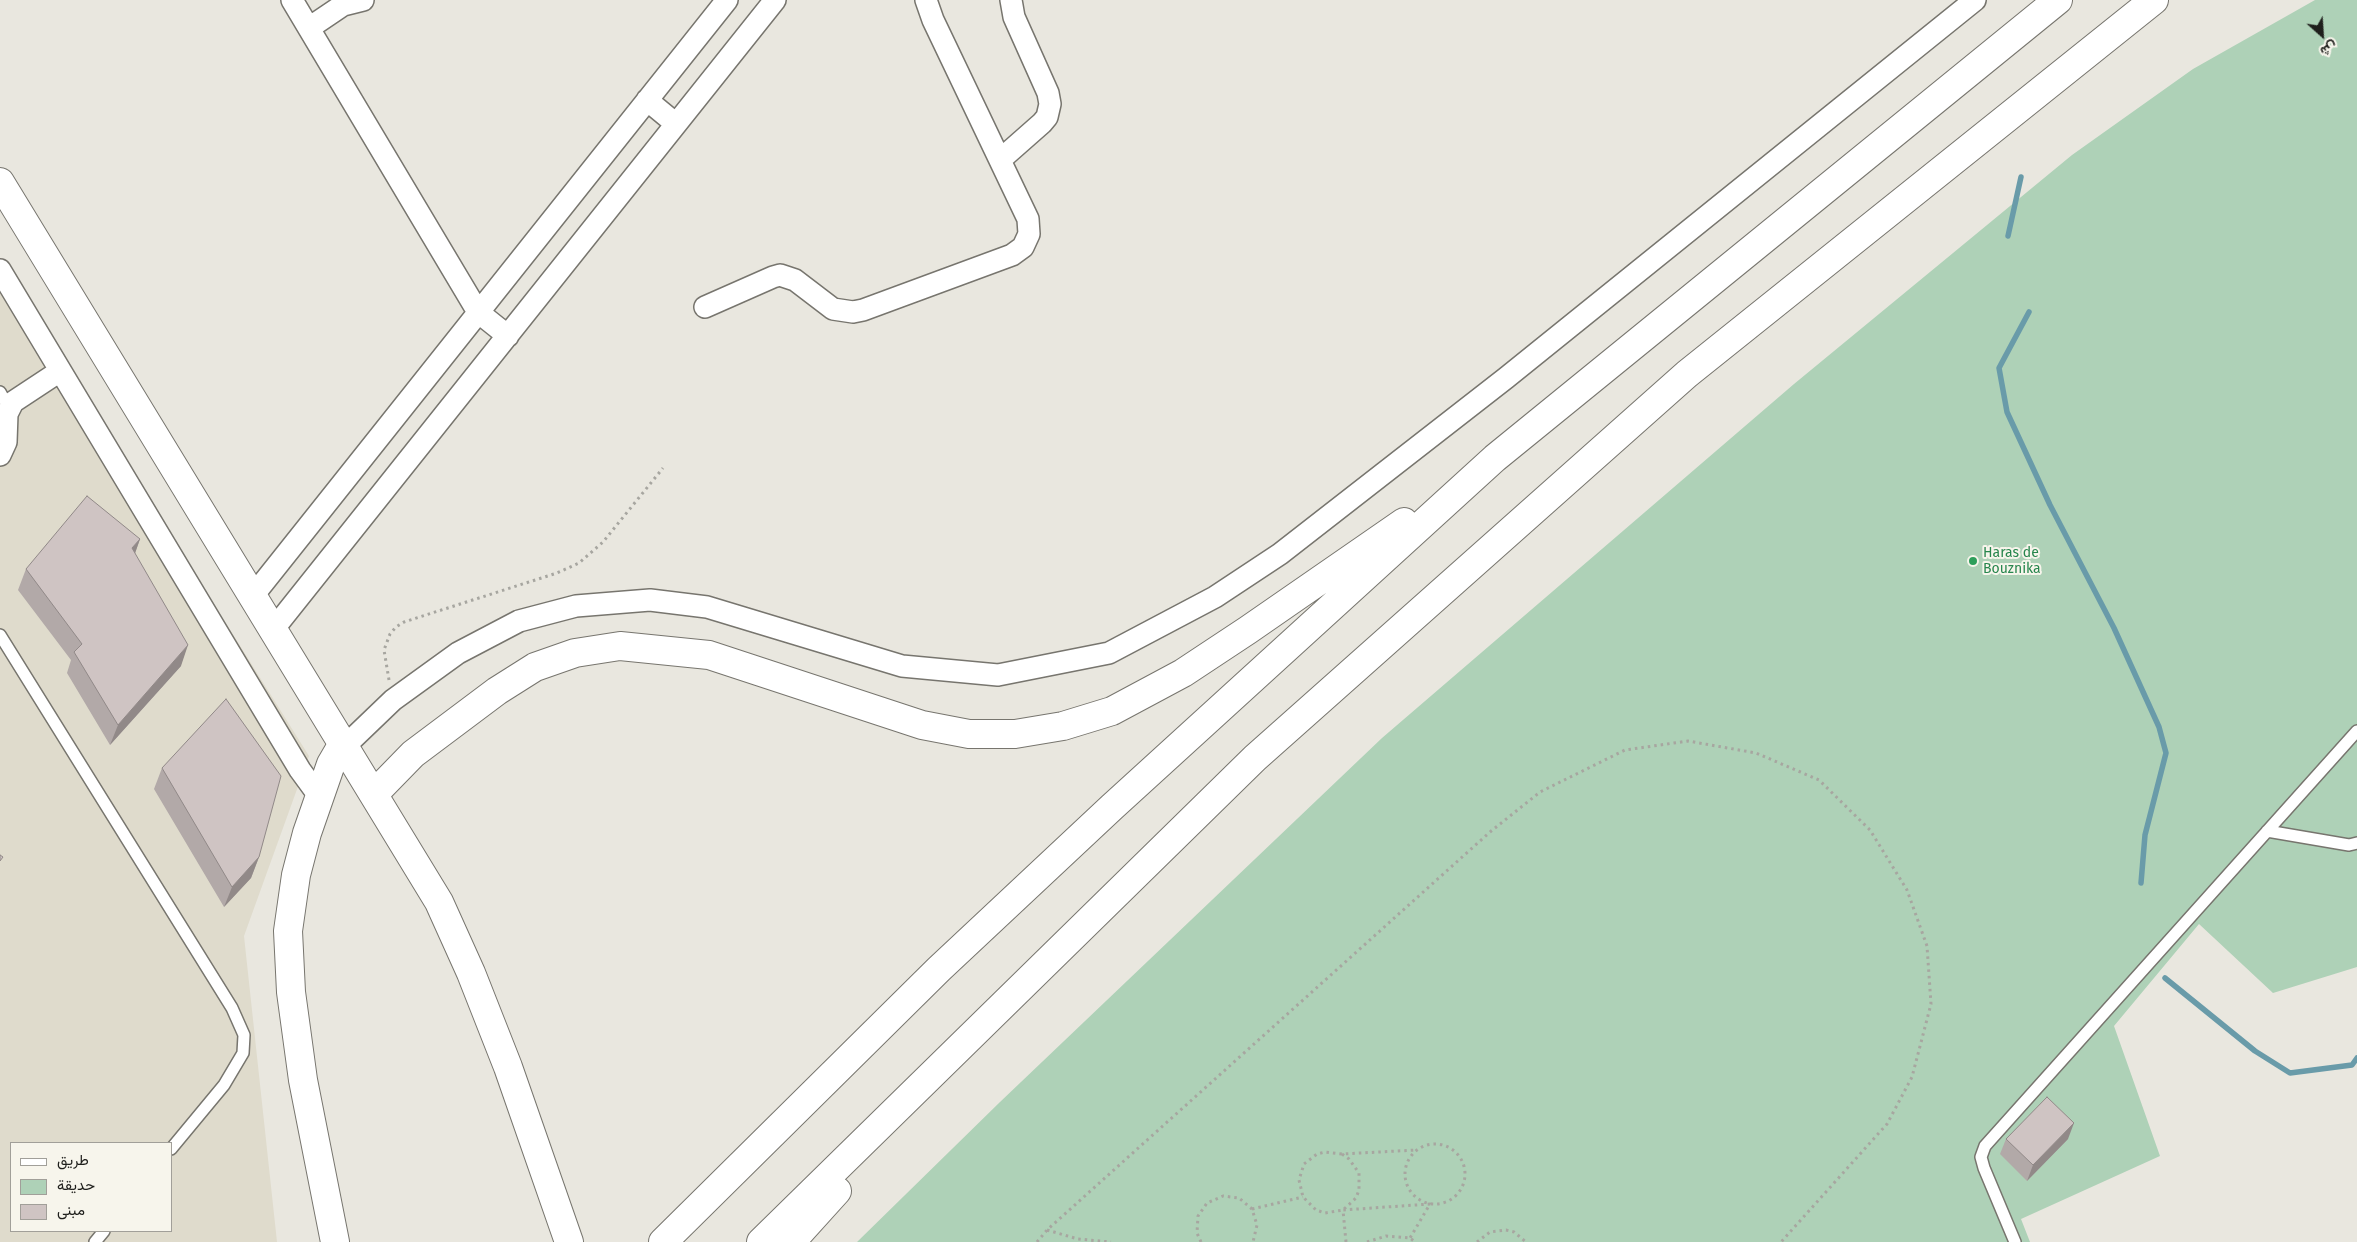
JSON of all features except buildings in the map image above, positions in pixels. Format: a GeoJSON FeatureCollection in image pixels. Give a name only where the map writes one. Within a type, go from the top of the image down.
{"type":"FeatureCollection","features":[{"type":"Feature","properties":{"kind":"main road"},"geometry":{"type":"LineString","coordinates":[[663,1242],[939,969],[1126,794],[1496,458],[2058,0]]}},
{"type":"Feature","properties":{"kind":"main road"},"geometry":{"type":"LineString","coordinates":[[761,1242],[1013,993],[1255,758],[1687,374],[2154,0]]}},
{"type":"Feature","properties":{"kind":"main road"},"geometry":{"type":"LineString","coordinates":[[0,182],[272,631],[439,902],[471,973],[508,1067],[569,1242]]}},
{"type":"Feature","properties":{"kind":"main road"},"geometry":{"type":"LineString","coordinates":[[374,794],[413,754],[497,690],[528,672],[575,653],[620,646],[709,655],[922,725],[969,734],[1015,734],[1063,726],[1112,711],[1183,673],[1496,458]]}},
{"type":"Feature","properties":{"kind":"main road"},"geometry":{"type":"LineString","coordinates":[[336,1242],[303,1080],[290,992],[288,931],[296,875],[307,832],[334,758],[340,749],[344,747]]}},
{"type":"Feature","properties":{"kind":"main road"},"geometry":{"type":"LineString","coordinates":[[791,1242],[1013,993]]}},
{"type":"Feature","properties":{"kind":"street"},"geometry":{"type":"LineString","coordinates":[[292,0],[478,312],[508,336]]}},
{"type":"Feature","properties":{"kind":"street"},"geometry":{"type":"LineString","coordinates":[[309,28],[343,5],[363,0]]}},
{"type":"Feature","properties":{"kind":"street"},"geometry":{"type":"LineString","coordinates":[[252,597],[727,0]]}},
{"type":"Feature","properties":{"kind":"street"},"geometry":{"type":"LineString","coordinates":[[272,631],[775,0]]}},
{"type":"Feature","properties":{"kind":"street"},"geometry":{"type":"LineString","coordinates":[[705,307],[780,275],[795,280],[833,309],[853,312],[863,310],[1012,255],[1027,242],[1030,227],[933,20],[926,0]]}},
{"type":"Feature","properties":{"kind":"street"},"geometry":{"type":"LineString","coordinates":[[1000,160],[1042,123],[1050,104],[1048,93],[1014,17],[1011,0]]}},
{"type":"Feature","properties":{"kind":"street"},"geometry":{"type":"LineString","coordinates":[[344,747],[393,700],[458,654],[519,621],[576,606],[650,600],[707,606],[902,666],[998,675],[1108,653],[1215,597],[1280,554],[1506,378],[1975,0]]}},
{"type":"Feature","properties":{"kind":"street"},"geometry":{"type":"LineString","coordinates":[[647,100],[676,124]]}},
{"type":"Feature","properties":{"kind":"street"},"geometry":{"type":"LineString","coordinates":[[0,270],[300,770],[319,796]]}},
{"type":"Feature","properties":{"kind":"street"},"geometry":{"type":"LineString","coordinates":[[0,455],[6,442],[5,400],[20,396],[60,371]]}},
{"type":"Feature","properties":{"kind":"lane"},"geometry":{"type":"LineString","coordinates":[[0,635],[232,1008],[244,1035],[243,1053],[224,1084],[172,1147]]}},
{"type":"Feature","properties":{"kind":"lane"},"geometry":{"type":"LineString","coordinates":[[2015,1242],[1984,1168],[1981,1157],[1985,1146],[2357,731]]}},
{"type":"Feature","properties":{"kind":"lane"},"geometry":{"type":"LineString","coordinates":[[2267,831],[2350,845],[2357,843]]}},
{"type":"Feature","properties":{"kind":"lane"},"geometry":{"type":"LineString","coordinates":[[95,1242],[103,1232]]}},
{"type":"Feature","properties":{"kind":"path"},"geometry":{"type":"LineString","coordinates":[[393,700],[384,650],[390,634],[396,627],[404,622],[557,573],[578,563],[603,542],[663,468]]}},
{"type":"Feature","properties":{"kind":"path"},"geometry":{"type":"LineString","coordinates":[[1037,1242],[1047,1230],[1490,832],[1540,792],[1625,750],[1688,740],[1756,753],[1819,780],[1870,830],[1907,890],[1927,946],[1931,1004],[1912,1077],[1886,1124],[1781,1242]]}},
{"type":"Feature","properties":{"kind":"path"},"geometry":{"type":"LineString","coordinates":[[1416,1150],[1342,1154],[1326,1152],[1318,1154],[1304,1164],[1299,1180],[1302,1197],[1308,1205],[1325,1212],[1343,1210],[1430,1204],[1449,1202],[1462,1190],[1466,1173],[1464,1165],[1455,1151],[1439,1144],[1423,1146],[1416,1150],[1406,1164],[1405,1180],[1414,1196],[1430,1204]]}},
{"type":"Feature","properties":{"kind":"path"},"geometry":{"type":"LineString","coordinates":[[1342,1154],[1355,1165],[1360,1182],[1356,1198],[1343,1210]]}},
{"type":"Feature","properties":{"kind":"path"},"geometry":{"type":"LineString","coordinates":[[1200,1242],[1196,1224],[1202,1208],[1215,1198],[1231,1196],[1247,1203],[1252,1209],[1258,1225],[1253,1242]]}},
{"type":"Feature","properties":{"kind":"path"},"geometry":{"type":"LineString","coordinates":[[1252,1209],[1302,1197]]}},
{"type":"Feature","properties":{"kind":"path"},"geometry":{"type":"LineString","coordinates":[[1410,1238],[1430,1204]]}},
{"type":"Feature","properties":{"kind":"path"},"geometry":{"type":"LineString","coordinates":[[1343,1210],[1346,1242]]}},
{"type":"Feature","properties":{"kind":"path"},"geometry":{"type":"LineString","coordinates":[[1047,1230],[1078,1239],[1111,1242]]}},
{"type":"Feature","properties":{"kind":"path"},"geometry":{"type":"LineString","coordinates":[[1477,1242],[1490,1232],[1506,1230],[1514,1232],[1526,1242]]}},
{"type":"Feature","properties":{"kind":"path"},"geometry":{"type":"LineString","coordinates":[[1367,1242],[1386,1236],[1410,1238],[1415,1242]]}},
{"type":"Feature","properties":{"kind":"shaded area"},"geometry":{"type":"Polygon","coordinates":[[[0,262],[309,756],[244,936],[277,1242],[0,1242],[0,262]]]}},
{"type":"Feature","properties":{"kind":"green space","name":"Haras de Bouznika"},"geometry":{"type":"Polygon","coordinates":[[[2315,0],[2357,0],[2357,967],[2273,993],[2199,924],[2114,1026],[2160,1156],[2021,1219],[2030,1242],[857,1242],[1000,1102],[1382,738],[1794,384],[2072,155],[2193,69],[2315,0]]]}},
{"type":"Feature","properties":{"kind":"waterway"},"geometry":{"type":"LineString","coordinates":[[2008,236],[2021,177]]}},
{"type":"Feature","properties":{"kind":"waterway"},"geometry":{"type":"LineString","coordinates":[[2029,312],[1999,368],[2007,412],[2050,505],[2114,628],[2159,727],[2166,753],[2145,835],[2141,883]]}},
{"type":"Feature","properties":{"kind":"waterway"},"geometry":{"type":"LineString","coordinates":[[2165,978],[2255,1051],[2290,1073],[2352,1065],[2357,1058]]}},
{"type":"Feature","properties":{"kind":"place","name":"Haras de Bouznika"},"geometry":{"type":"Point","coordinates":[1973,561]}}]}
